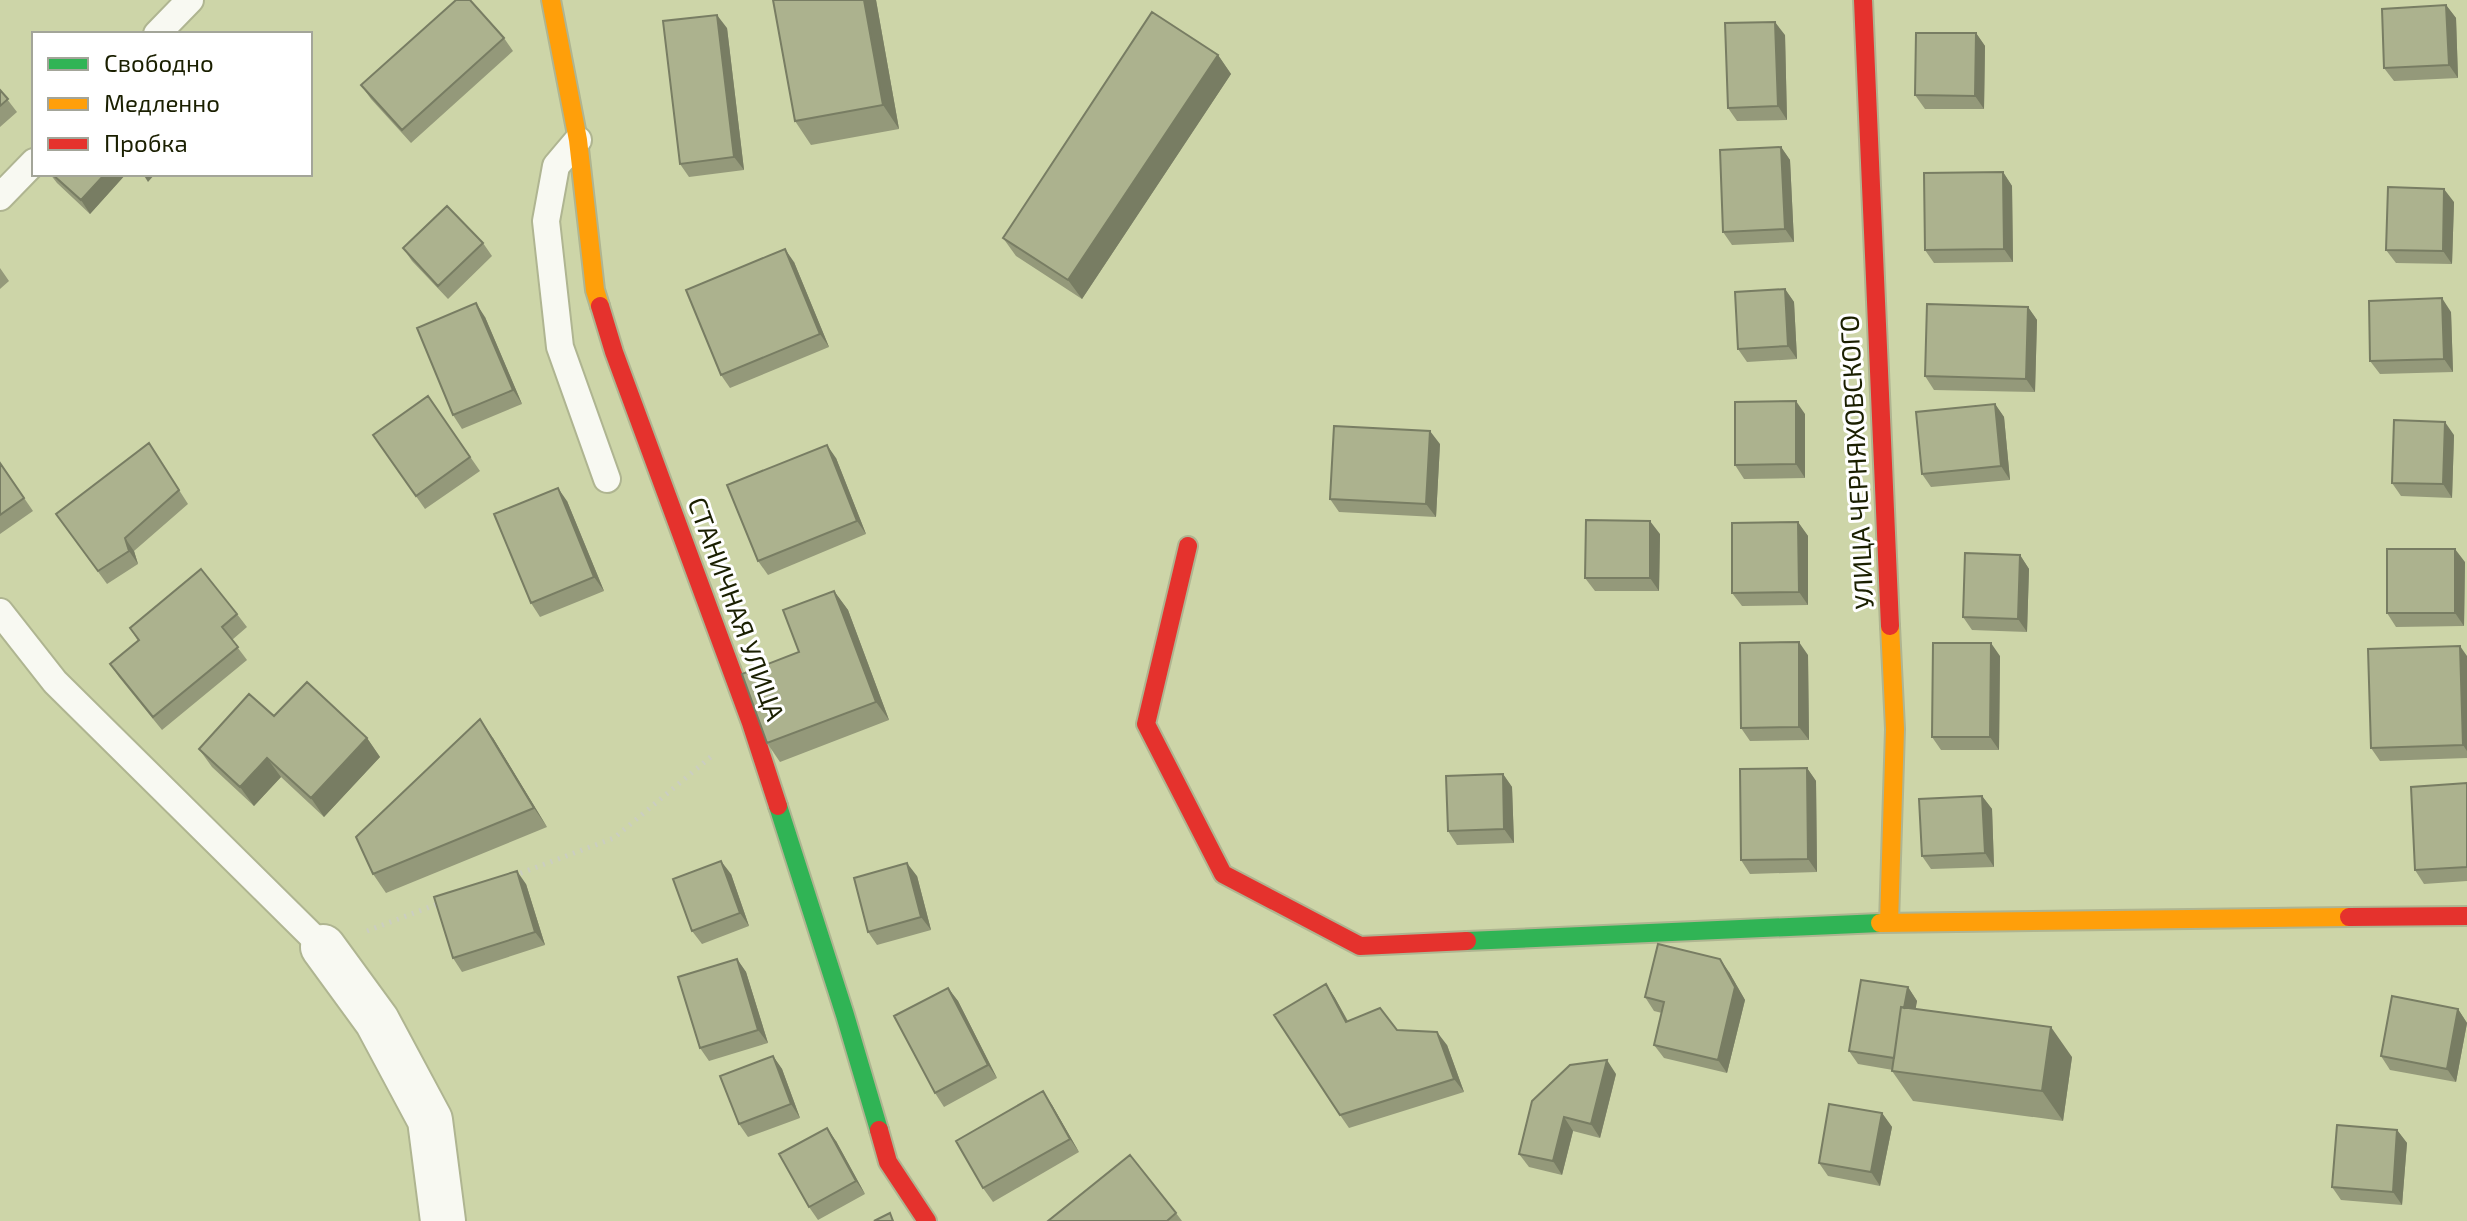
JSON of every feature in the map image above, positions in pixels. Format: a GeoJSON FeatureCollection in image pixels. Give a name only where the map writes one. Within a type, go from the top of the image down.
{"type":"FeatureCollection","features":[{"type":"Feature","properties":{"kind":"street","name":"СТАНИЧНАЯ УЛИЦА"},"geometry":{"type":"LineString","coordinates":[[551,0],[578,140],[595,290],[614,352],[751,723],[845,1015],[888,1162],[927,1221]]}},
{"type":"Feature","properties":{"kind":"street","name":"УЛИЦА ЧЕРНЯХОВСКОГО"},"geometry":{"type":"LineString","coordinates":[[1863,0],[1895,729],[1889,923]]}},
{"type":"Feature","properties":{"kind":"street"},"geometry":{"type":"LineString","coordinates":[[1188,546],[1146,724],[1223,874],[1360,946],[1889,923],[2467,916]]}},
{"type":"Feature","properties":{"kind":"street"},"geometry":{"type":"LineString","coordinates":[[323,947],[377,1021],[430,1120],[443,1221]]}},
{"type":"Feature","properties":{"kind":"lane"},"geometry":{"type":"LineString","coordinates":[[159,32],[190,0]]}},
{"type":"Feature","properties":{"kind":"lane"},"geometry":{"type":"LineString","coordinates":[[578,140],[556,166],[546,221],[560,347],[607,479]]}},
{"type":"Feature","properties":{"kind":"lane"},"geometry":{"type":"LineString","coordinates":[[0,197],[32,164]]}},
{"type":"Feature","properties":{"kind":"lane"},"geometry":{"type":"LineString","coordinates":[[0,612],[55,682],[323,947]]}},
{"type":"Feature","properties":{"kind":"path"},"geometry":{"type":"LineString","coordinates":[[512,876],[614,838],[751,723]]}},
{"type":"Feature","properties":{"kind":"path"},"geometry":{"type":"LineString","coordinates":[[323,947],[454,898]]}},
{"type":"Feature","properties":{"kind":"building"},"geometry":{"type":"Polygon","coordinates":[[[456,0],[470,0],[504,38],[402,130],[361,85],[456,0]]]}},
{"type":"Feature","properties":{"kind":"building"},"geometry":{"type":"Polygon","coordinates":[[[773,0],[864,0],[883,105],[795,121],[773,0]]]}},
{"type":"Feature","properties":{"kind":"building"},"geometry":{"type":"Polygon","coordinates":[[[2446,5],[2449,65],[2384,68],[2382,9],[2446,5]]]}},
{"type":"Feature","properties":{"kind":"building"},"geometry":{"type":"Polygon","coordinates":[[[1152,12],[1218,55],[1068,280],[1003,238],[1152,12]]]}},
{"type":"Feature","properties":{"kind":"building"},"geometry":{"type":"Polygon","coordinates":[[[717,15],[734,157],[680,164],[663,21],[717,15]]]}},
{"type":"Feature","properties":{"kind":"building"},"geometry":{"type":"Polygon","coordinates":[[[1775,22],[1778,106],[1728,108],[1725,23],[1775,22]]]}},
{"type":"Feature","properties":{"kind":"building"},"geometry":{"type":"Polygon","coordinates":[[[1916,33],[1976,33],[1975,96],[1915,95],[1916,33]]]}},
{"type":"Feature","properties":{"kind":"building"},"geometry":{"type":"Polygon","coordinates":[[[0,90],[8,99],[0,106],[0,90]]]}},
{"type":"Feature","properties":{"kind":"building"},"geometry":{"type":"Polygon","coordinates":[[[1781,147],[1785,229],[1723,232],[1720,150],[1781,147]]]}},
{"type":"Feature","properties":{"kind":"building"},"geometry":{"type":"Polygon","coordinates":[[[2003,172],[2004,249],[1925,250],[1924,173],[2003,172]]]}},
{"type":"Feature","properties":{"kind":"building"},"geometry":{"type":"Polygon","coordinates":[[[54,176],[103,176],[81,200],[54,176]]]}},
{"type":"Feature","properties":{"kind":"building"},"geometry":{"type":"Polygon","coordinates":[[[2388,187],[2444,189],[2443,251],[2386,250],[2388,187]]]}},
{"type":"Feature","properties":{"kind":"building"},"geometry":{"type":"Polygon","coordinates":[[[447,206],[483,243],[438,286],[403,248],[447,206]]]}},
{"type":"Feature","properties":{"kind":"building"},"geometry":{"type":"Polygon","coordinates":[[[785,249],[820,334],[721,375],[686,290],[785,249]]]}},
{"type":"Feature","properties":{"kind":"building"},"geometry":{"type":"Polygon","coordinates":[[[1785,289],[1788,346],[1738,349],[1735,292],[1785,289]]]}},
{"type":"Feature","properties":{"kind":"building"},"geometry":{"type":"Polygon","coordinates":[[[2442,298],[2444,359],[2370,361],[2369,301],[2442,298]]]}},
{"type":"Feature","properties":{"kind":"building"},"geometry":{"type":"Polygon","coordinates":[[[476,303],[513,390],[453,415],[417,328],[476,303]]]}},
{"type":"Feature","properties":{"kind":"building"},"geometry":{"type":"Polygon","coordinates":[[[1927,304],[2028,307],[2026,379],[1925,376],[1927,304]]]}},
{"type":"Feature","properties":{"kind":"building"},"geometry":{"type":"Polygon","coordinates":[[[428,396],[470,457],[416,496],[373,435],[428,396]]]}},
{"type":"Feature","properties":{"kind":"building"},"geometry":{"type":"Polygon","coordinates":[[[1796,401],[1796,464],[1735,465],[1735,402],[1796,401]]]}},
{"type":"Feature","properties":{"kind":"building"},"geometry":{"type":"Polygon","coordinates":[[[1995,404],[2001,466],[1922,474],[1916,412],[1995,404]]]}},
{"type":"Feature","properties":{"kind":"building"},"geometry":{"type":"Polygon","coordinates":[[[2394,420],[2445,422],[2443,484],[2392,483],[2394,420]]]}},
{"type":"Feature","properties":{"kind":"building"},"geometry":{"type":"Polygon","coordinates":[[[1334,426],[1430,431],[1426,504],[1330,499],[1334,426]]]}},
{"type":"Feature","properties":{"kind":"building"},"geometry":{"type":"Polygon","coordinates":[[[149,443],[179,490],[125,538],[129,551],[98,571],[56,514],[149,443]]]}},
{"type":"Feature","properties":{"kind":"building"},"geometry":{"type":"Polygon","coordinates":[[[827,445],[857,521],[758,561],[727,485],[827,445]]]}},
{"type":"Feature","properties":{"kind":"building"},"geometry":{"type":"Polygon","coordinates":[[[0,463],[24,498],[0,515],[0,463]]]}},
{"type":"Feature","properties":{"kind":"building"},"geometry":{"type":"Polygon","coordinates":[[[558,488],[594,577],[531,603],[494,514],[558,488]]]}},
{"type":"Feature","properties":{"kind":"building"},"geometry":{"type":"Polygon","coordinates":[[[1586,520],[1650,521],[1650,578],[1585,578],[1586,520]]]}},
{"type":"Feature","properties":{"kind":"building"},"geometry":{"type":"Polygon","coordinates":[[[1798,522],[1799,592],[1732,593],[1732,523],[1798,522]]]}},
{"type":"Feature","properties":{"kind":"building"},"geometry":{"type":"Polygon","coordinates":[[[2387,549],[2455,549],[2455,613],[2387,613],[2387,549]]]}},
{"type":"Feature","properties":{"kind":"building"},"geometry":{"type":"Polygon","coordinates":[[[1965,553],[2020,555],[2018,619],[1963,617],[1965,553]]]}},
{"type":"Feature","properties":{"kind":"building"},"geometry":{"type":"Polygon","coordinates":[[[201,569],[237,614],[222,627],[238,647],[153,717],[110,664],[139,640],[130,628],[201,569]]]}},
{"type":"Feature","properties":{"kind":"building"},"geometry":{"type":"Polygon","coordinates":[[[834,591],[876,702],[767,743],[742,674],[799,652],[783,610],[834,591]]]}},
{"type":"Feature","properties":{"kind":"building"},"geometry":{"type":"Polygon","coordinates":[[[1799,642],[1799,727],[1741,728],[1740,643],[1799,642]]]}},
{"type":"Feature","properties":{"kind":"building"},"geometry":{"type":"Polygon","coordinates":[[[1933,643],[1991,643],[1990,737],[1932,737],[1933,643]]]}},
{"type":"Feature","properties":{"kind":"building"},"geometry":{"type":"Polygon","coordinates":[[[2460,646],[2463,745],[2371,748],[2368,649],[2460,646]]]}},
{"type":"Feature","properties":{"kind":"building"},"geometry":{"type":"Polygon","coordinates":[[[307,682],[367,738],[311,798],[267,758],[240,787],[199,749],[249,694],[274,716],[307,682]]]}},
{"type":"Feature","properties":{"kind":"building"},"geometry":{"type":"Polygon","coordinates":[[[480,719],[534,808],[373,874],[356,837],[480,719]]]}},
{"type":"Feature","properties":{"kind":"building"},"geometry":{"type":"Polygon","coordinates":[[[1807,768],[1808,859],[1741,860],[1740,769],[1807,768]]]}},
{"type":"Feature","properties":{"kind":"building"},"geometry":{"type":"Polygon","coordinates":[[[1503,774],[1504,829],[1448,831],[1446,776],[1503,774]]]}},
{"type":"Feature","properties":{"kind":"building"},"geometry":{"type":"Polygon","coordinates":[[[2467,783],[2467,867],[2415,870],[2411,787],[2467,783]]]}},
{"type":"Feature","properties":{"kind":"building"},"geometry":{"type":"Polygon","coordinates":[[[1982,796],[1985,853],[1922,856],[1919,799],[1982,796]]]}},
{"type":"Feature","properties":{"kind":"building"},"geometry":{"type":"Polygon","coordinates":[[[721,861],[740,913],[692,931],[673,879],[721,861]]]}},
{"type":"Feature","properties":{"kind":"building"},"geometry":{"type":"Polygon","coordinates":[[[907,863],[921,917],[868,932],[854,878],[907,863]]]}},
{"type":"Feature","properties":{"kind":"building"},"geometry":{"type":"Polygon","coordinates":[[[517,871],[535,932],[453,958],[434,897],[517,871]]]}},
{"type":"Feature","properties":{"kind":"building"},"geometry":{"type":"Polygon","coordinates":[[[1658,944],[1720,959],[1735,987],[1718,1060],[1654,1045],[1664,1002],[1645,997],[1658,944]]]}},
{"type":"Feature","properties":{"kind":"building"},"geometry":{"type":"Polygon","coordinates":[[[737,959],[758,1030],[700,1048],[678,977],[737,959]]]}},
{"type":"Feature","properties":{"kind":"building"},"geometry":{"type":"Polygon","coordinates":[[[1861,980],[1908,987],[1904,1008],[1901,1007],[1894,1058],[1849,1051],[1861,980]]]}},
{"type":"Feature","properties":{"kind":"building"},"geometry":{"type":"Polygon","coordinates":[[[1326,984],[1346,1022],[1380,1008],[1397,1030],[1437,1032],[1454,1079],[1340,1115],[1274,1015],[1326,984]]]}},
{"type":"Feature","properties":{"kind":"building"},"geometry":{"type":"Polygon","coordinates":[[[948,988],[988,1065],[935,1093],[894,1016],[948,988]]]}},
{"type":"Feature","properties":{"kind":"building"},"geometry":{"type":"Polygon","coordinates":[[[2392,996],[2458,1009],[2447,1069],[2381,1056],[2392,996]]]}},
{"type":"Feature","properties":{"kind":"building"},"geometry":{"type":"Polygon","coordinates":[[[1901,1007],[2051,1027],[2042,1091],[1892,1071],[1901,1007]]]}},
{"type":"Feature","properties":{"kind":"building"},"geometry":{"type":"Polygon","coordinates":[[[773,1056],[791,1104],[739,1124],[720,1076],[773,1056]]]}},
{"type":"Feature","properties":{"kind":"building"},"geometry":{"type":"Polygon","coordinates":[[[1607,1060],[1591,1124],[1564,1117],[1553,1161],[1519,1154],[1532,1101],[1570,1065],[1607,1060]]]}},
{"type":"Feature","properties":{"kind":"building"},"geometry":{"type":"Polygon","coordinates":[[[1043,1091],[1070,1139],[983,1188],[956,1141],[1043,1091]]]}},
{"type":"Feature","properties":{"kind":"building"},"geometry":{"type":"Polygon","coordinates":[[[1829,1104],[1882,1113],[1871,1172],[1819,1163],[1829,1104]]]}},
{"type":"Feature","properties":{"kind":"building"},"geometry":{"type":"Polygon","coordinates":[[[2337,1125],[2397,1130],[2393,1192],[2332,1187],[2337,1125]]]}},
{"type":"Feature","properties":{"kind":"building"},"geometry":{"type":"Polygon","coordinates":[[[827,1128],[856,1181],[809,1207],[779,1154],[827,1128]]]}},
{"type":"Feature","properties":{"kind":"building"},"geometry":{"type":"Polygon","coordinates":[[[1130,1155],[1176,1213],[1167,1221],[1048,1221],[1130,1155]]]}},
{"type":"Feature","properties":{"kind":"building"},"geometry":{"type":"Polygon","coordinates":[[[890,1213],[893,1221],[874,1221],[890,1213]]]}},
{"type":"Feature","properties":{"kind":"traffic: fast"},"geometry":{"type":"LineString","coordinates":[[778,806],[879,1130]]}},
{"type":"Feature","properties":{"kind":"traffic: fast"},"geometry":{"type":"LineString","coordinates":[[1467,941],[1880,923]]}},
{"type":"Feature","properties":{"kind":"traffic: slow"},"geometry":{"type":"LineString","coordinates":[[551,0],[578,140],[595,290],[600,306]]}},
{"type":"Feature","properties":{"kind":"traffic: slow"},"geometry":{"type":"LineString","coordinates":[[1889,923],[1895,729],[1890,626]]}},
{"type":"Feature","properties":{"kind":"traffic: slow"},"geometry":{"type":"LineString","coordinates":[[1880,923],[2349,917]]}},
{"type":"Feature","properties":{"kind":"traffic: jam"},"geometry":{"type":"LineString","coordinates":[[1863,0],[1890,626]]}},
{"type":"Feature","properties":{"kind":"traffic: jam"},"geometry":{"type":"LineString","coordinates":[[600,306],[614,352],[751,723],[778,806]]}},
{"type":"Feature","properties":{"kind":"traffic: jam"},"geometry":{"type":"LineString","coordinates":[[1188,546],[1146,724],[1223,874],[1360,946],[1467,941]]}},
{"type":"Feature","properties":{"kind":"traffic: jam"},"geometry":{"type":"LineString","coordinates":[[2349,917],[2467,916]]}},
{"type":"Feature","properties":{"kind":"traffic: jam"},"geometry":{"type":"LineString","coordinates":[[879,1130],[888,1162],[927,1221]]}}]}
